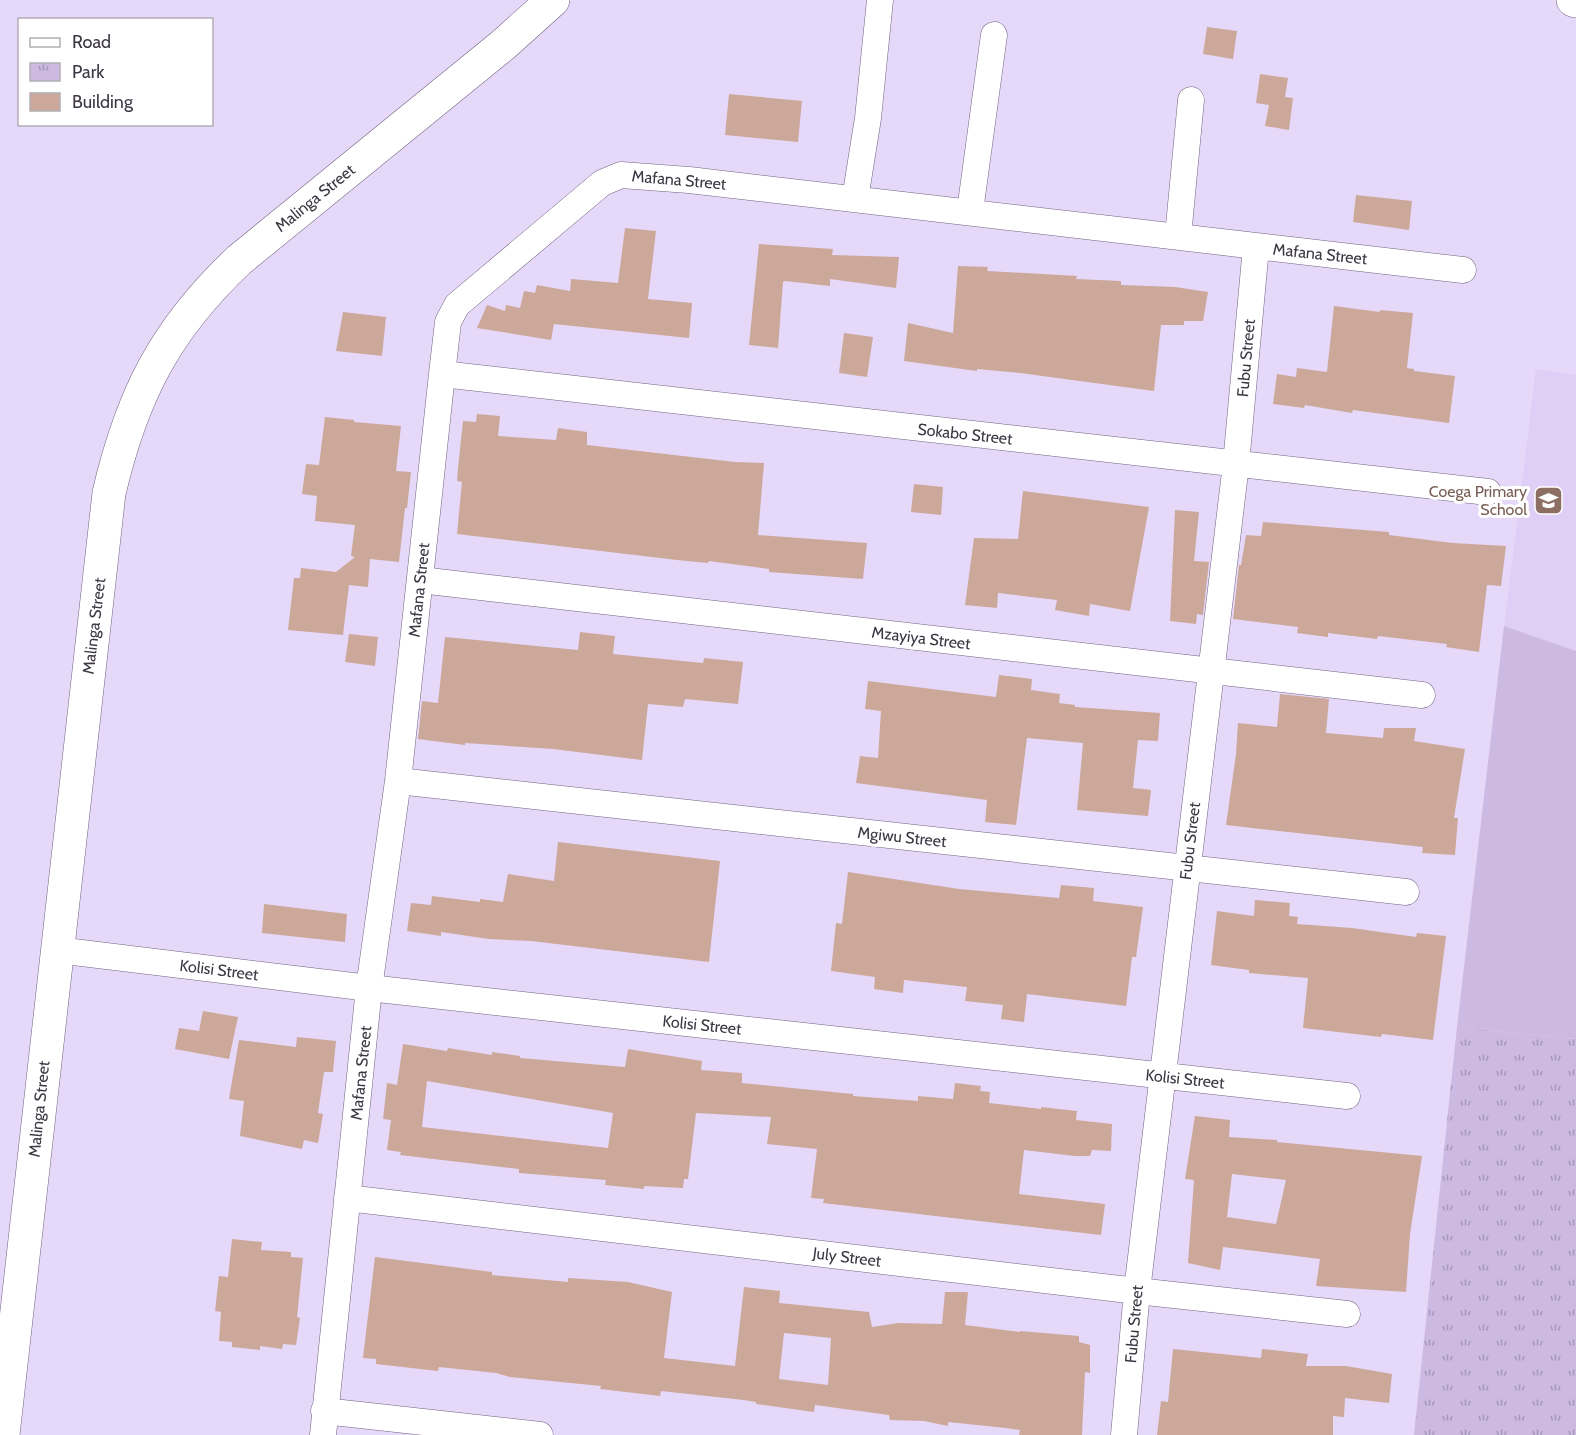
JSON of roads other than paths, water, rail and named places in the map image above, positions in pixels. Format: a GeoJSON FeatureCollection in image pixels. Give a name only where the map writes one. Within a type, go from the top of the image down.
{"type":"FeatureCollection","features":[{"type":"Feature","properties":{"kind":"street","name":"Malinga Street"},"geometry":{"type":"LineString","coordinates":[[3,1435],[109,493],[125,430],[152,369],[172,336],[217,282],[239,261],[503,45],[553,0]]}},
{"type":"Feature","properties":{"kind":"street"},"geometry":{"type":"LineString","coordinates":[[855,199],[868,118],[880,0]]}},
{"type":"Feature","properties":{"kind":"street"},"geometry":{"type":"LineString","coordinates":[[970,211],[994,35]]}},
{"type":"Feature","properties":{"kind":"street"},"geometry":{"type":"LineString","coordinates":[[1178,236],[1191,100]]}},
{"type":"Feature","properties":{"kind":"street","name":"Mafana Street"},"geometry":{"type":"LineString","coordinates":[[323,1423],[369,988],[398,781],[448,322],[457,305],[602,183],[621,175],[689,180],[970,211],[1463,270]]}},
{"type":"Feature","properties":{"kind":"street","name":"Fubu Street"},"geometry":{"type":"LineString","coordinates":[[1124,1435],[1137,1291],[1236,464],[1256,247]]}},
{"type":"Feature","properties":{"kind":"street","name":"Sokabo Street"},"geometry":{"type":"LineString","coordinates":[[442,374],[1488,492]]}},
{"type":"Feature","properties":{"kind":"street","name":"Mzayiya Street"},"geometry":{"type":"LineString","coordinates":[[420,580],[1422,695]]}},
{"type":"Feature","properties":{"kind":"street","name":"Mgiwu Street"},"geometry":{"type":"LineString","coordinates":[[398,781],[1406,892]]}},
{"type":"Feature","properties":{"kind":"street","name":"Kolisi Street"},"geometry":{"type":"LineString","coordinates":[[57,950],[369,988],[1347,1096]]}},
{"type":"Feature","properties":{"kind":"street","name":"July Street"},"geometry":{"type":"LineString","coordinates":[[347,1198],[1347,1314]]}},
{"type":"Feature","properties":{"kind":"street"},"geometry":{"type":"LineString","coordinates":[[323,1423],[540,1435]]}},
{"type":"Feature","properties":{"kind":"place","name":"Coega Primary School"},"geometry":{"type":"Point","coordinates":[1548,500]}}]}
